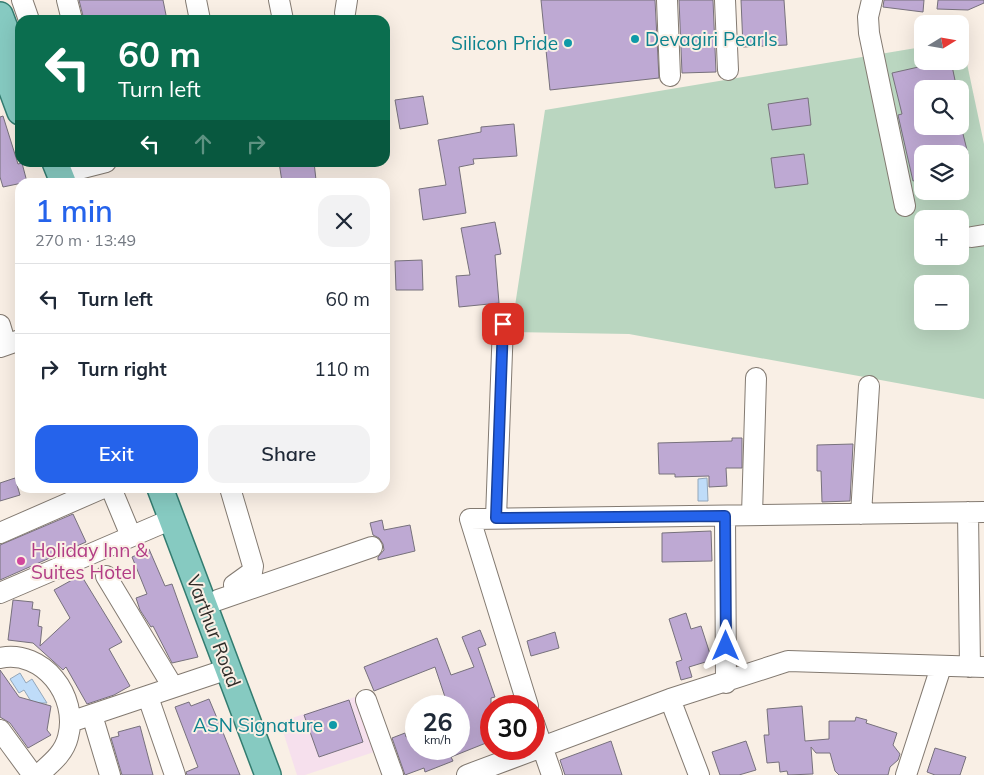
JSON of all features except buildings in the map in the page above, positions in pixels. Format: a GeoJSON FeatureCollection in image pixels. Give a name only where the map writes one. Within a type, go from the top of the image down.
{"type":"FeatureCollection","features":[{"type":"Feature","properties":{"kind":"main road"},"geometry":{"type":"LineString","coordinates":[[0,15],[10,48],[15,80]]}},
{"type":"Feature","properties":{"kind":"main road","name":"Varthur Road"},"geometry":{"type":"LineString","coordinates":[[162,493],[268,775]]}},
{"type":"Feature","properties":{"kind":"main road","name":"Varthur Road"},"geometry":{"type":"LineString","coordinates":[[178,493],[227,597],[284,775]]}},
{"type":"Feature","properties":{"kind":"street"},"geometry":{"type":"LineString","coordinates":[[22,0],[27,15]]}},
{"type":"Feature","properties":{"kind":"street"},"geometry":{"type":"LineString","coordinates":[[68,0],[71,15]]}},
{"type":"Feature","properties":{"kind":"street"},"geometry":{"type":"LineString","coordinates":[[196,0],[199,15]]}},
{"type":"Feature","properties":{"kind":"street"},"geometry":{"type":"LineString","coordinates":[[278,0],[282,15]]}},
{"type":"Feature","properties":{"kind":"street"},"geometry":{"type":"LineString","coordinates":[[667,0],[670,76]]}},
{"type":"Feature","properties":{"kind":"street"},"geometry":{"type":"LineString","coordinates":[[725,0],[728,70]]}},
{"type":"Feature","properties":{"kind":"street"},"geometry":{"type":"LineString","coordinates":[[872,0],[868,18],[869,33],[905,206]]}},
{"type":"Feature","properties":{"kind":"street"},"geometry":{"type":"LineString","coordinates":[[52,173],[81,167]]}},
{"type":"Feature","properties":{"kind":"street"},"geometry":{"type":"LineString","coordinates":[[496,518],[503,324]]}},
{"type":"Feature","properties":{"kind":"street"},"geometry":{"type":"LineString","coordinates":[[0,325],[9,344]]}},
{"type":"Feature","properties":{"kind":"street"},"geometry":{"type":"LineString","coordinates":[[752,515],[756,378]]}},
{"type":"Feature","properties":{"kind":"street"},"geometry":{"type":"LineString","coordinates":[[861,514],[869,386]]}},
{"type":"Feature","properties":{"kind":"street"},"geometry":{"type":"LineString","coordinates":[[0,533],[92,493]]}},
{"type":"Feature","properties":{"kind":"street"},"geometry":{"type":"LineString","coordinates":[[113,493],[131,536]]}},
{"type":"Feature","properties":{"kind":"street"},"geometry":{"type":"LineString","coordinates":[[227,597],[234,585],[252,572],[253,566],[231,493]]}},
{"type":"Feature","properties":{"kind":"street"},"geometry":{"type":"LineString","coordinates":[[525,695],[470,519],[976,512],[977,667],[788,661],[726,683],[670,698],[545,745]]}},
{"type":"Feature","properties":{"kind":"street"},"geometry":{"type":"LineString","coordinates":[[725,516],[726,683]]}},
{"type":"Feature","properties":{"kind":"street"},"geometry":{"type":"LineString","coordinates":[[0,593],[172,519]]}},
{"type":"Feature","properties":{"kind":"street"},"geometry":{"type":"LineString","coordinates":[[227,597],[372,547]]}},
{"type":"Feature","properties":{"kind":"street"},"geometry":{"type":"LineString","coordinates":[[106,576],[173,687]]}},
{"type":"Feature","properties":{"kind":"street"},"geometry":{"type":"LineString","coordinates":[[0,658],[26,659],[48,671],[61,685],[71,713],[68,737],[60,754],[38,775]]}},
{"type":"Feature","properties":{"kind":"street"},"geometry":{"type":"LineString","coordinates":[[906,775],[941,667]]}},
{"type":"Feature","properties":{"kind":"street"},"geometry":{"type":"LineString","coordinates":[[70,722],[228,669]]}},
{"type":"Feature","properties":{"kind":"street"},"geometry":{"type":"LineString","coordinates":[[148,697],[175,775]]}},
{"type":"Feature","properties":{"kind":"street"},"geometry":{"type":"LineString","coordinates":[[670,698],[699,775]]}},
{"type":"Feature","properties":{"kind":"street"},"geometry":{"type":"LineString","coordinates":[[366,700],[393,775]]}},
{"type":"Feature","properties":{"kind":"street"},"geometry":{"type":"LineString","coordinates":[[92,715],[110,775]]}},
{"type":"Feature","properties":{"kind":"street"},"geometry":{"type":"LineString","coordinates":[[0,730],[33,775]]}},
{"type":"Feature","properties":{"kind":"street"},"geometry":{"type":"LineString","coordinates":[[545,757],[552,775]]}},
{"type":"Feature","properties":{"kind":"street"},"geometry":{"type":"LineString","coordinates":[[467,775],[505,760]]}},
{"type":"Feature","properties":{"kind":"shaded area"},"geometry":{"type":"Polygon","coordinates":[[[358,696],[377,751],[305,775],[297,775],[280,722],[358,696]]]}},
{"type":"Feature","properties":{"kind":"green space"},"geometry":{"type":"Polygon","coordinates":[[[914,48],[914,70],[968,70],[984,144],[984,399],[629,334],[511,332],[545,110],[914,48]]]}},
{"type":"Feature","properties":{"kind":"water"},"geometry":{"type":"Polygon","coordinates":[[[707,478],[708,501],[698,501],[698,479],[707,478]]]}},
{"type":"Feature","properties":{"kind":"water"},"geometry":{"type":"Polygon","coordinates":[[[20,673],[26,683],[32,679],[47,703],[32,703],[24,690],[19,693],[10,679],[20,673]]]}},
{"type":"Feature","properties":{"kind":"place","name":"Devagiri Pearls"},"geometry":{"type":"Point","coordinates":[635,39]}},
{"type":"Feature","properties":{"kind":"place","name":"Silicon Pride"},"geometry":{"type":"Point","coordinates":[568,43]}},
{"type":"Feature","properties":{"kind":"place","name":"Holiday Inn & Suites Hotel"},"geometry":{"type":"Point","coordinates":[21,561]}},
{"type":"Feature","properties":{"kind":"place","name":"ASN Signature"},"geometry":{"type":"Point","coordinates":[333,725]}},
{"type":"Feature","properties":{"kind":"route"},"geometry":{"type":"LineString","coordinates":[[503,324],[496,518],[639,515],[725,516],[726,646]]}}]}
